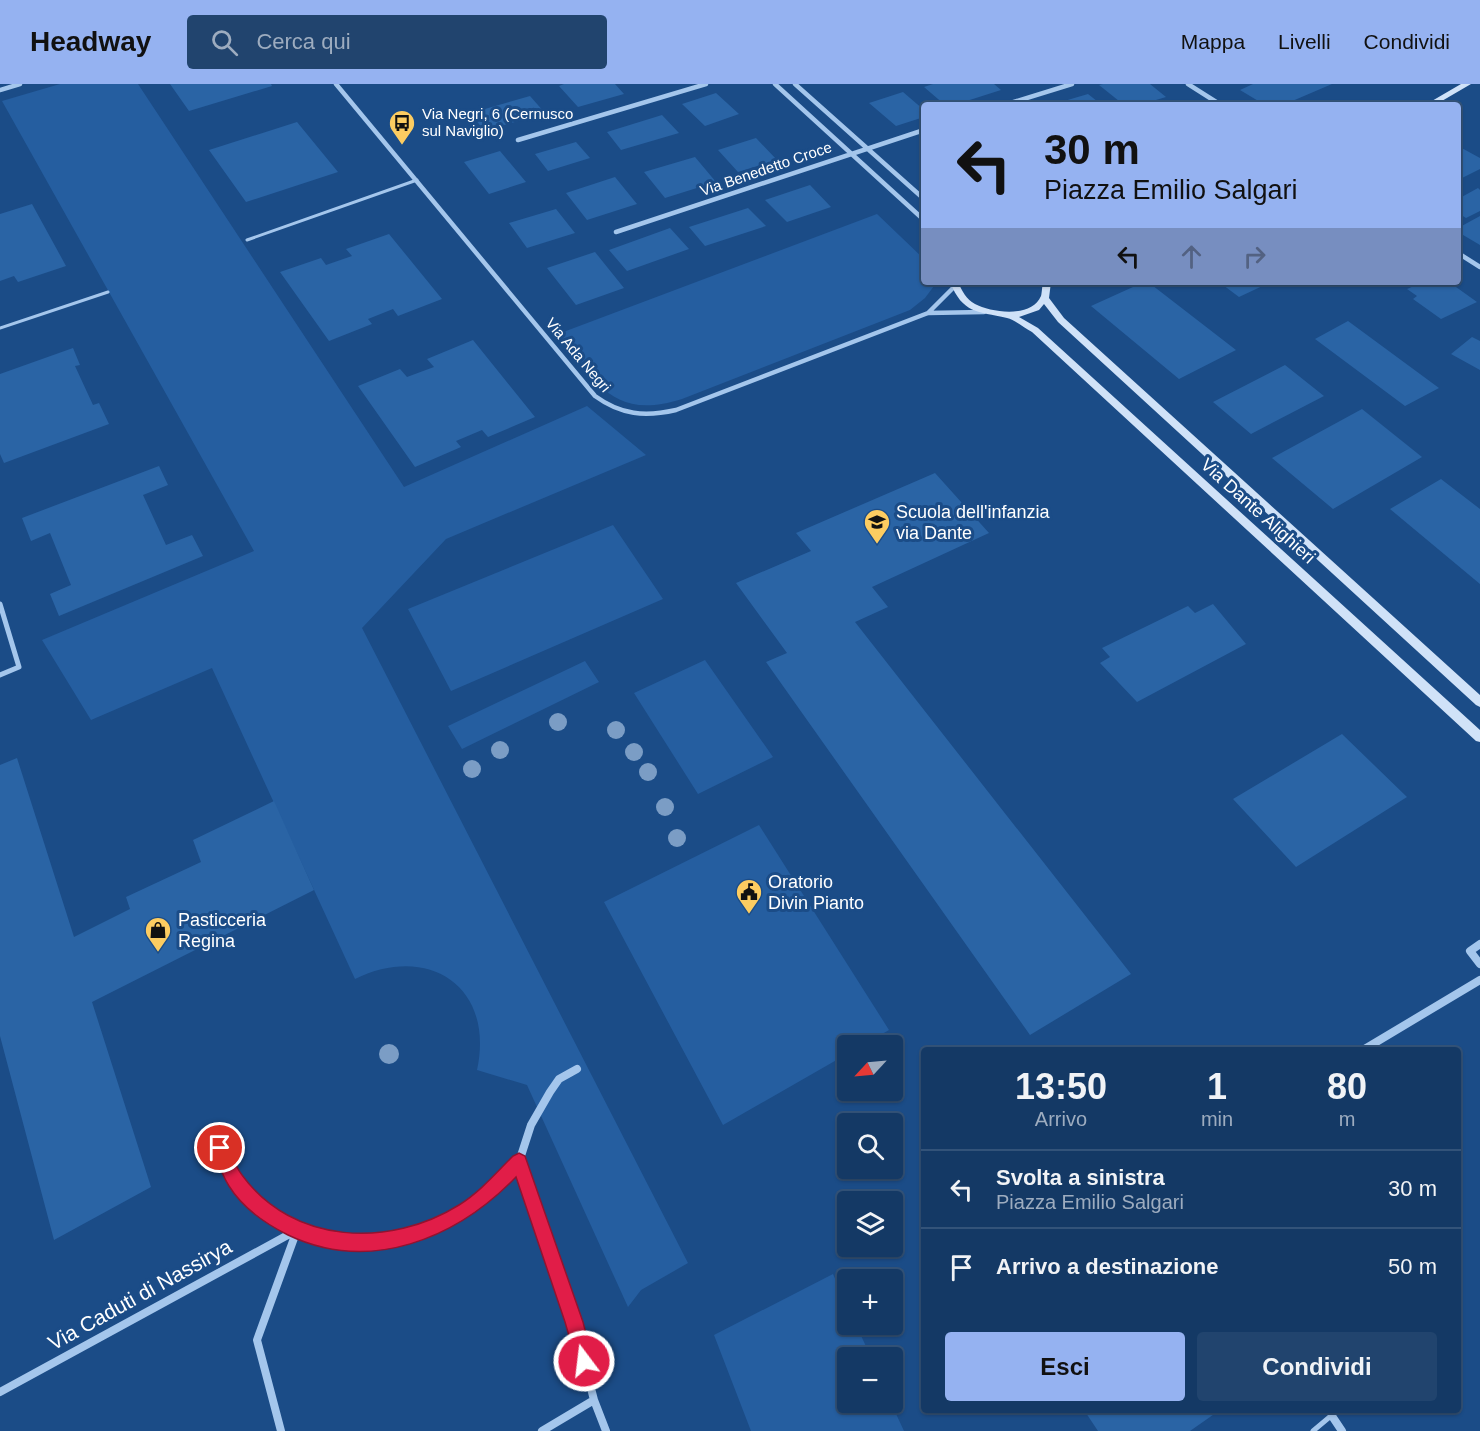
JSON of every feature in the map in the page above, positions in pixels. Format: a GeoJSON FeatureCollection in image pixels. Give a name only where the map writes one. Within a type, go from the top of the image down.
{"type":"FeatureCollection","features":[{"type":"Feature","properties":{"kind":"street"},"geometry":{"type":"LineString","coordinates":[[0,90],[20,84]]}},
{"type":"Feature","properties":{"kind":"street","name":"Via Ada Negri"},"geometry":{"type":"LineString","coordinates":[[336,84],[595,396],[611,408],[628,413],[659,415],[688,407],[928,313],[984,312]]}},
{"type":"Feature","properties":{"kind":"street"},"geometry":{"type":"LineString","coordinates":[[518,140],[706,84]]}},
{"type":"Feature","properties":{"kind":"street"},"geometry":{"type":"LineString","coordinates":[[775,84],[921,217]]}},
{"type":"Feature","properties":{"kind":"street"},"geometry":{"type":"LineString","coordinates":[[795,84],[921,196]]}},
{"type":"Feature","properties":{"kind":"street"},"geometry":{"type":"LineString","coordinates":[[1014,102],[1072,84]]}},
{"type":"Feature","properties":{"kind":"street"},"geometry":{"type":"LineString","coordinates":[[1188,84],[1216,102]]}},
{"type":"Feature","properties":{"kind":"street"},"geometry":{"type":"LineString","coordinates":[[1434,102],[1467,84]]}},
{"type":"Feature","properties":{"kind":"street","name":"Via Benedetto Croce"},"geometry":{"type":"LineString","coordinates":[[616,232],[921,131]]}},
{"type":"Feature","properties":{"kind":"street"},"geometry":{"type":"LineString","coordinates":[[1461,255],[1480,267]]}},
{"type":"Feature","properties":{"kind":"street","name":"Via Ada Negri"},"geometry":{"type":"LineString","coordinates":[[928,313],[953,285]]}},
{"type":"Feature","properties":{"kind":"street"},"geometry":{"type":"LineString","coordinates":[[954,285],[962,300],[984,312],[1010,315],[1032,310],[1045,298],[1048,285]]}},
{"type":"Feature","properties":{"kind":"street","name":"Via Dante Alighieri"},"geometry":{"type":"LineString","coordinates":[[1045,298],[1061,320],[1480,702]]}},
{"type":"Feature","properties":{"kind":"street","name":"Via Dante Alighieri"},"geometry":{"type":"LineString","coordinates":[[1010,315],[1035,330],[1480,737]]}},
{"type":"Feature","properties":{"kind":"street"},"geometry":{"type":"LineString","coordinates":[[0,604],[19,667],[0,675]]}},
{"type":"Feature","properties":{"kind":"street"},"geometry":{"type":"LineString","coordinates":[[1480,944],[1470,951],[1480,964]]}},
{"type":"Feature","properties":{"kind":"street"},"geometry":{"type":"LineString","coordinates":[[1368,1047],[1480,980]]}},
{"type":"Feature","properties":{"kind":"street"},"geometry":{"type":"LineString","coordinates":[[220,1148],[227,1167],[245,1192],[267,1213],[297,1230],[331,1240],[358,1243],[388,1240],[418,1233],[465,1210],[487,1194],[519,1162],[531,1125],[559,1079],[577,1069]]}},
{"type":"Feature","properties":{"kind":"street"},"geometry":{"type":"LineString","coordinates":[[519,1162],[574,1322],[594,1400],[606,1431]]}},
{"type":"Feature","properties":{"kind":"street"},"geometry":{"type":"LineString","coordinates":[[281,1431],[257,1340],[297,1230]]}},
{"type":"Feature","properties":{"kind":"street","name":"Via Caduti di Nassirya"},"geometry":{"type":"LineString","coordinates":[[0,1392],[297,1230]]}},
{"type":"Feature","properties":{"kind":"street"},"geometry":{"type":"LineString","coordinates":[[542,1431],[594,1400]]}},
{"type":"Feature","properties":{"kind":"street"},"geometry":{"type":"LineString","coordinates":[[1335,1413],[1342,1431]]}},
{"type":"Feature","properties":{"kind":"lane"},"geometry":{"type":"LineString","coordinates":[[247,240],[417,180]]}},
{"type":"Feature","properties":{"kind":"lane"},"geometry":{"type":"LineString","coordinates":[[0,328],[108,292]]}},
{"type":"Feature","properties":{"kind":"lane"},"geometry":{"type":"LineString","coordinates":[[1313,1431],[1335,1413]]}},
{"type":"Feature","properties":{"kind":"shaded area"},"geometry":{"type":"Polygon","coordinates":[[[60,84],[138,84],[404,487],[587,406],[646,455],[446,539],[362,628],[688,1263],[641,1290],[628,1307],[527,1085],[477,1070],[480,1041],[476,1016],[466,995],[450,980],[431,970],[408,966],[382,969],[355,979],[212,668],[91,720],[42,640],[254,551],[2,101],[60,84]]]}},
{"type":"Feature","properties":{"kind":"shaded area"},"geometry":{"type":"Polygon","coordinates":[[[877,214],[921,256],[921,285],[935,285],[925,298],[910,310],[682,399],[658,404],[639,405],[622,401],[608,393],[584,368],[558,334],[877,214]]]}},
{"type":"Feature","properties":{"kind":"shaded area"},"geometry":{"type":"Polygon","coordinates":[[[613,525],[663,599],[451,691],[408,609],[613,525]]]}},
{"type":"Feature","properties":{"kind":"shaded area"},"geometry":{"type":"Polygon","coordinates":[[[705,660],[773,757],[698,794],[634,693],[705,660]]]}},
{"type":"Feature","properties":{"kind":"shaded area"},"geometry":{"type":"Polygon","coordinates":[[[585,661],[599,682],[462,749],[448,726],[585,661]]]}},
{"type":"Feature","properties":{"kind":"shaded area"},"geometry":{"type":"Polygon","coordinates":[[[759,825],[889,1030],[880,1035],[837,1035],[837,1060],[723,1125],[604,902],[759,825]]]}},
{"type":"Feature","properties":{"kind":"shaded area"},"geometry":{"type":"Polygon","coordinates":[[[833,1274],[837,1283],[837,1335],[861,1335],[866,1347],[837,1347],[837,1413],[896,1413],[904,1431],[751,1431],[714,1335],[833,1274]]]}},
{"type":"Feature","properties":{"kind":"building"},"geometry":{"type":"Polygon","coordinates":[[[170,84],[271,84],[272,86],[189,111],[170,84]]]}},
{"type":"Feature","properties":{"kind":"building"},"geometry":{"type":"Polygon","coordinates":[[[564,84],[615,84],[624,94],[578,107],[559,86],[564,84]]]}},
{"type":"Feature","properties":{"kind":"building"},"geometry":{"type":"Polygon","coordinates":[[[933,84],[994,84],[1001,90],[963,102],[942,102],[924,87],[933,84]]]}},
{"type":"Feature","properties":{"kind":"building"},"geometry":{"type":"Polygon","coordinates":[[[1150,84],[1166,97],[1149,102],[1120,102],[1099,85],[1150,84]]]}},
{"type":"Feature","properties":{"kind":"building"},"geometry":{"type":"Polygon","coordinates":[[[1253,84],[1332,84],[1290,102],[1260,102],[1240,90],[1253,84]]]}},
{"type":"Feature","properties":{"kind":"building"},"geometry":{"type":"Polygon","coordinates":[[[903,92],[921,107],[921,118],[896,126],[869,103],[903,92]]]}},
{"type":"Feature","properties":{"kind":"building"},"geometry":{"type":"Polygon","coordinates":[[[716,93],[739,114],[705,126],[682,104],[716,93]]]}},
{"type":"Feature","properties":{"kind":"building"},"geometry":{"type":"Polygon","coordinates":[[[1088,94],[1098,102],[1061,102],[1088,94]]]}},
{"type":"Feature","properties":{"kind":"building"},"geometry":{"type":"Polygon","coordinates":[[[530,96],[545,113],[484,131],[471,113],[530,96]]]}},
{"type":"Feature","properties":{"kind":"building"},"geometry":{"type":"Polygon","coordinates":[[[662,115],[679,133],[621,150],[607,132],[662,115]]]}},
{"type":"Feature","properties":{"kind":"building"},"geometry":{"type":"Polygon","coordinates":[[[297,122],[338,172],[246,202],[209,150],[297,122]]]}},
{"type":"Feature","properties":{"kind":"building"},"geometry":{"type":"Polygon","coordinates":[[[756,138],[777,160],[738,172],[718,150],[756,138]]]}},
{"type":"Feature","properties":{"kind":"building"},"geometry":{"type":"Polygon","coordinates":[[[576,142],[590,158],[548,171],[535,154],[576,142]]]}},
{"type":"Feature","properties":{"kind":"building"},"geometry":{"type":"Polygon","coordinates":[[[1461,148],[1480,158],[1480,169],[1461,178],[1461,148]]]}},
{"type":"Feature","properties":{"kind":"building"},"geometry":{"type":"Polygon","coordinates":[[[500,151],[526,182],[489,194],[464,162],[500,151]]]}},
{"type":"Feature","properties":{"kind":"building"},"geometry":{"type":"Polygon","coordinates":[[[695,157],[716,182],[665,198],[644,172],[695,157]]]}},
{"type":"Feature","properties":{"kind":"building"},"geometry":{"type":"Polygon","coordinates":[[[615,177],[637,204],[587,220],[566,193],[615,177]]]}},
{"type":"Feature","properties":{"kind":"building"},"geometry":{"type":"Polygon","coordinates":[[[810,185],[831,207],[787,222],[765,200],[810,185]]]}},
{"type":"Feature","properties":{"kind":"building"},"geometry":{"type":"Polygon","coordinates":[[[1478,188],[1480,190],[1480,211],[1466,218],[1461,215],[1461,197],[1478,188]]]}},
{"type":"Feature","properties":{"kind":"building"},"geometry":{"type":"Polygon","coordinates":[[[32,204],[66,266],[18,282],[14,276],[0,281],[0,214],[32,204]]]}},
{"type":"Feature","properties":{"kind":"building"},"geometry":{"type":"Polygon","coordinates":[[[748,208],[766,226],[705,246],[689,227],[748,208]]]}},
{"type":"Feature","properties":{"kind":"building"},"geometry":{"type":"Polygon","coordinates":[[[556,209],[575,233],[527,248],[509,223],[556,209]]]}},
{"type":"Feature","properties":{"kind":"building"},"geometry":{"type":"Polygon","coordinates":[[[1480,216],[1480,245],[1461,234],[1461,226],[1480,216]]]}},
{"type":"Feature","properties":{"kind":"building"},"geometry":{"type":"Polygon","coordinates":[[[670,228],[689,249],[627,271],[609,250],[670,228]]]}},
{"type":"Feature","properties":{"kind":"building"},"geometry":{"type":"Polygon","coordinates":[[[389,234],[442,299],[398,316],[393,309],[368,319],[372,324],[329,341],[280,272],[321,258],[326,265],[352,256],[346,249],[389,234]]]}},
{"type":"Feature","properties":{"kind":"building"},"geometry":{"type":"Polygon","coordinates":[[[595,252],[624,288],[576,305],[547,268],[595,252]]]}},
{"type":"Feature","properties":{"kind":"building"},"geometry":{"type":"Polygon","coordinates":[[[1137,285],[1152,285],[1236,350],[1179,379],[1091,306],[1137,285]]]}},
{"type":"Feature","properties":{"kind":"building"},"geometry":{"type":"Polygon","coordinates":[[[1223,285],[1265,285],[1239,297],[1223,285]]]}},
{"type":"Feature","properties":{"kind":"building"},"geometry":{"type":"Polygon","coordinates":[[[1416,285],[1453,285],[1477,302],[1441,319],[1413,299],[1417,296],[1407,289],[1416,285]]]}},
{"type":"Feature","properties":{"kind":"building"},"geometry":{"type":"Polygon","coordinates":[[[1348,321],[1439,388],[1405,406],[1315,339],[1348,321]]]}},
{"type":"Feature","properties":{"kind":"building"},"geometry":{"type":"Polygon","coordinates":[[[1472,337],[1480,341],[1480,370],[1451,354],[1472,337]]]}},
{"type":"Feature","properties":{"kind":"building"},"geometry":{"type":"Polygon","coordinates":[[[473,340],[535,417],[488,437],[482,430],[456,441],[461,447],[415,467],[358,386],[400,369],[407,377],[434,367],[427,359],[473,340]]]}},
{"type":"Feature","properties":{"kind":"building"},"geometry":{"type":"Polygon","coordinates":[[[73,348],[80,365],[75,366],[93,405],[99,403],[109,424],[4,463],[0,454],[0,374],[73,348]]]}},
{"type":"Feature","properties":{"kind":"building"},"geometry":{"type":"Polygon","coordinates":[[[1285,365],[1324,396],[1251,434],[1213,402],[1285,365]]]}},
{"type":"Feature","properties":{"kind":"building"},"geometry":{"type":"Polygon","coordinates":[[[1362,409],[1422,457],[1333,509],[1272,458],[1362,409]]]}},
{"type":"Feature","properties":{"kind":"building"},"geometry":{"type":"Polygon","coordinates":[[[159,466],[168,485],[143,495],[166,545],[192,535],[203,556],[59,616],[50,594],[71,585],[50,533],[31,541],[22,518],[159,466]]]}},
{"type":"Feature","properties":{"kind":"building"},"geometry":{"type":"Polygon","coordinates":[[[935,473],[989,533],[872,587],[888,607],[855,622],[1131,974],[1030,1035],[766,662],[787,653],[736,583],[811,551],[796,533],[935,473]]]}},
{"type":"Feature","properties":{"kind":"building"},"geometry":{"type":"Polygon","coordinates":[[[1441,479],[1480,509],[1480,584],[1390,509],[1441,479]]]}},
{"type":"Feature","properties":{"kind":"building"},"geometry":{"type":"Polygon","coordinates":[[[1213,604],[1246,644],[1137,702],[1100,663],[1110,657],[1102,648],[1188,606],[1195,613],[1213,604]]]}},
{"type":"Feature","properties":{"kind":"building"},"geometry":{"type":"Polygon","coordinates":[[[1342,734],[1407,797],[1296,867],[1233,799],[1342,734]]]}},
{"type":"Feature","properties":{"kind":"building"},"geometry":{"type":"Polygon","coordinates":[[[17,758],[74,937],[130,909],[126,897],[201,862],[193,840],[274,801],[314,890],[92,1002],[151,1187],[54,1240],[0,1036],[0,765],[17,758]]]}},
{"type":"Feature","properties":{"kind":"building"},"geometry":{"type":"Polygon","coordinates":[[[1086,1413],[1216,1413],[1190,1431],[1098,1431],[1086,1413]]]}},
{"type":"Feature","properties":{"kind":"place","name":"Via Negri, 6 (Cernusco sul Naviglio)"},"geometry":{"type":"Point","coordinates":[402,146]}},
{"type":"Feature","properties":{"kind":"place","name":"Scuola dell'infanzia via Dante"},"geometry":{"type":"Point","coordinates":[877,545]}},
{"type":"Feature","properties":{"kind":"place","name":"Oratorio Divin Pianto"},"geometry":{"type":"Point","coordinates":[749,915]}},
{"type":"Feature","properties":{"kind":"place","name":"Pasticceria Regina"},"geometry":{"type":"Point","coordinates":[158,953]}},
{"type":"Feature","properties":{"kind":"route"},"geometry":{"type":"LineString","coordinates":[[220,1148],[235,1180],[267,1213],[306,1234],[358,1243],[388,1240],[418,1233],[441,1224],[487,1194],[519,1162],[574,1322],[584,1361]]}}]}
